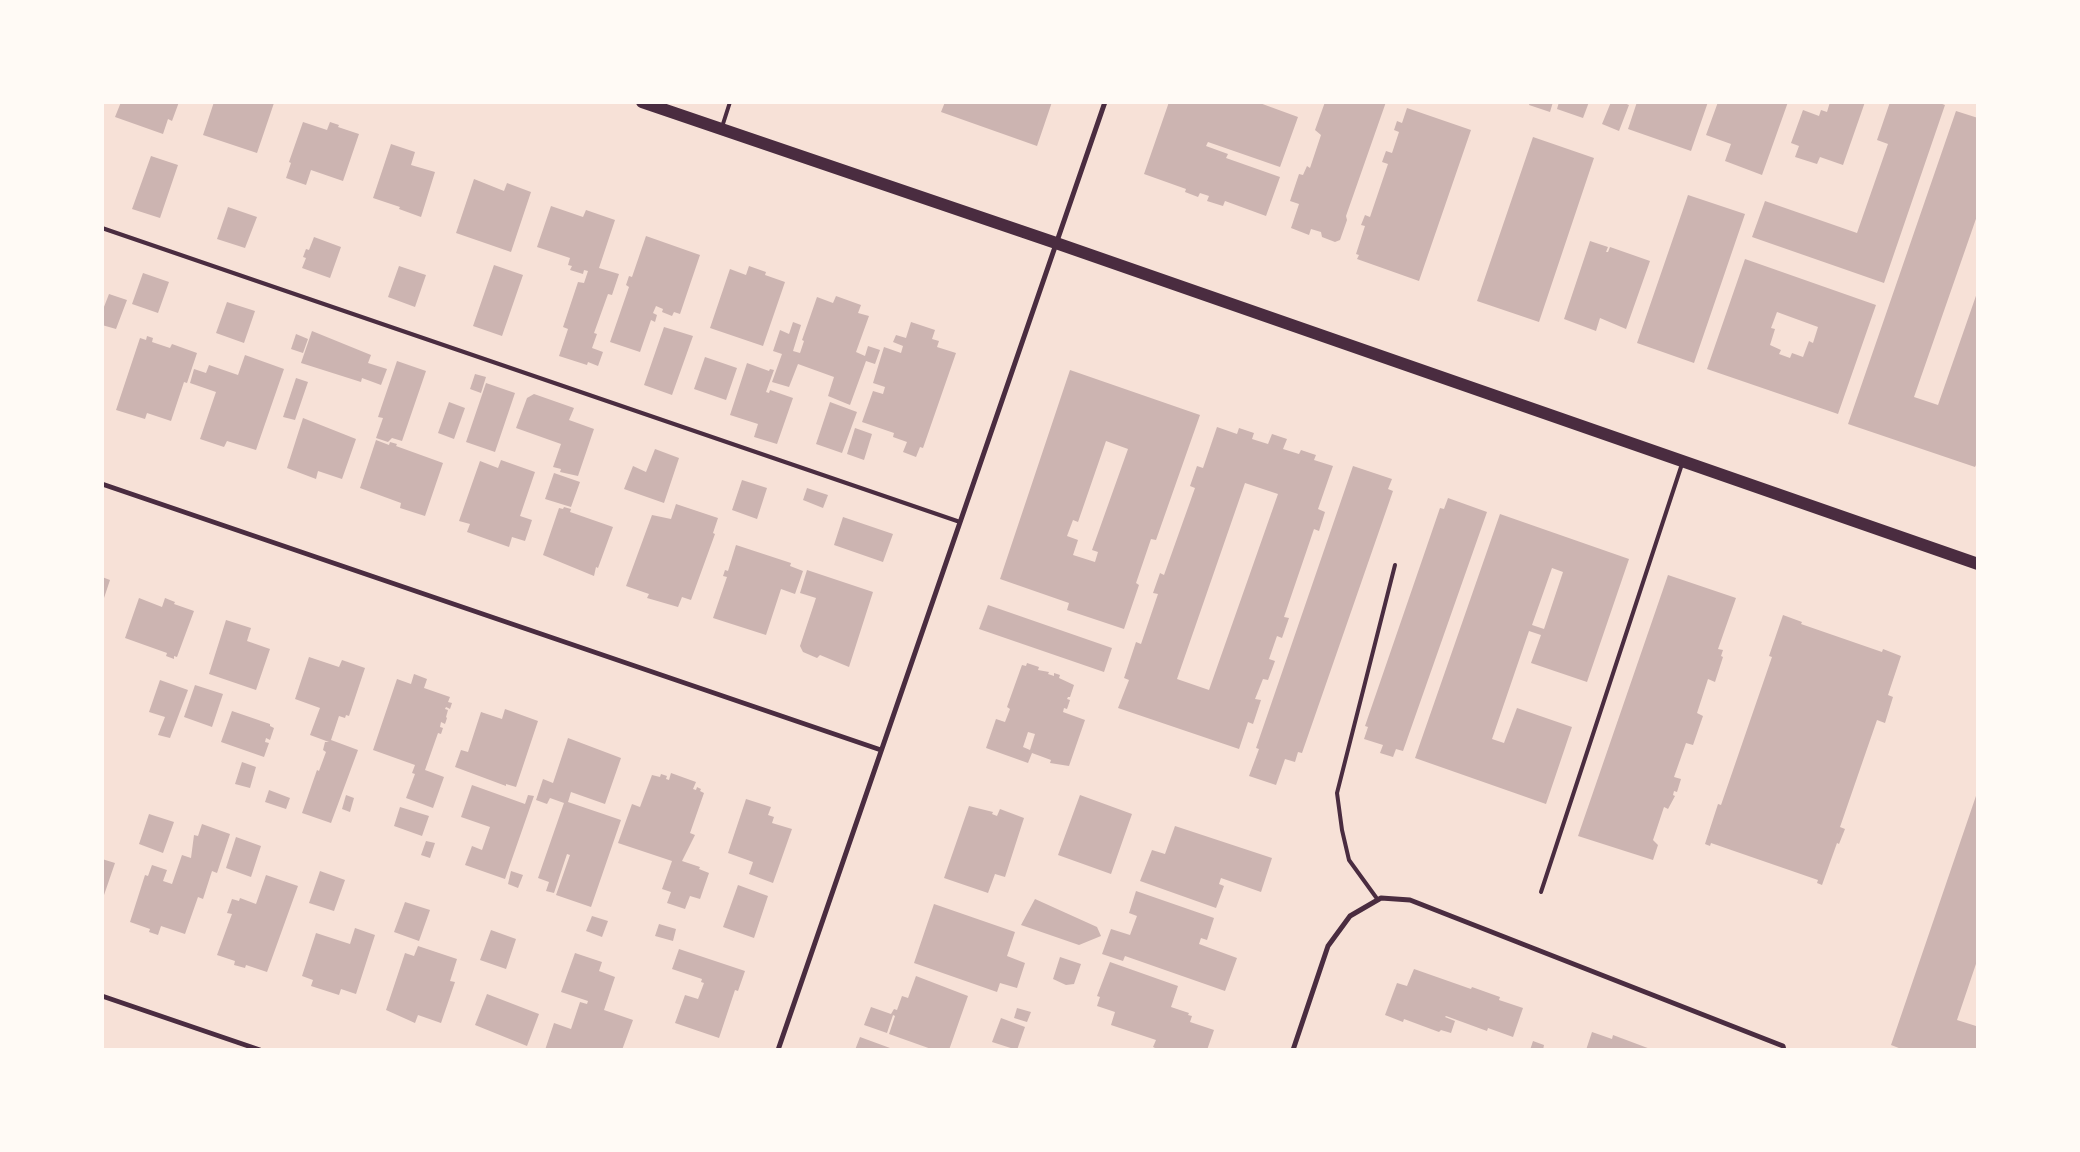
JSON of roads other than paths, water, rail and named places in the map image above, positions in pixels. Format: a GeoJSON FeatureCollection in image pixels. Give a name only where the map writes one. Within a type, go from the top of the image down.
{"type":"FeatureCollection","features":[{"type":"Feature","properties":{"kind":"main road"},"geometry":{"type":"LineString","coordinates":[[642,102],[1056,242],[1978,564]]}},
{"type":"Feature","properties":{"kind":"street"},"geometry":{"type":"LineString","coordinates":[[778,1050],[1105,102]]}},
{"type":"Feature","properties":{"kind":"street"},"geometry":{"type":"LineString","coordinates":[[102,484],[881,750]]}},
{"type":"Feature","properties":{"kind":"street"},"geometry":{"type":"LineString","coordinates":[[1293,1050],[1328,946],[1350,916],[1381,898],[1410,900],[1784,1048]]}},
{"type":"Feature","properties":{"kind":"street"},"geometry":{"type":"LineString","coordinates":[[102,996],[260,1050]]}},
{"type":"Feature","properties":{"kind":"lane"},"geometry":{"type":"LineString","coordinates":[[721,129],[730,102]]}},
{"type":"Feature","properties":{"kind":"lane"},"geometry":{"type":"LineString","coordinates":[[102,228],[960,522]]}},
{"type":"Feature","properties":{"kind":"lane"},"geometry":{"type":"LineString","coordinates":[[1541,892],[1683,462]]}},
{"type":"Feature","properties":{"kind":"lane"},"geometry":{"type":"LineString","coordinates":[[1378,900],[1349,860],[1342,830],[1337,793],[1395,565]]}}]}
